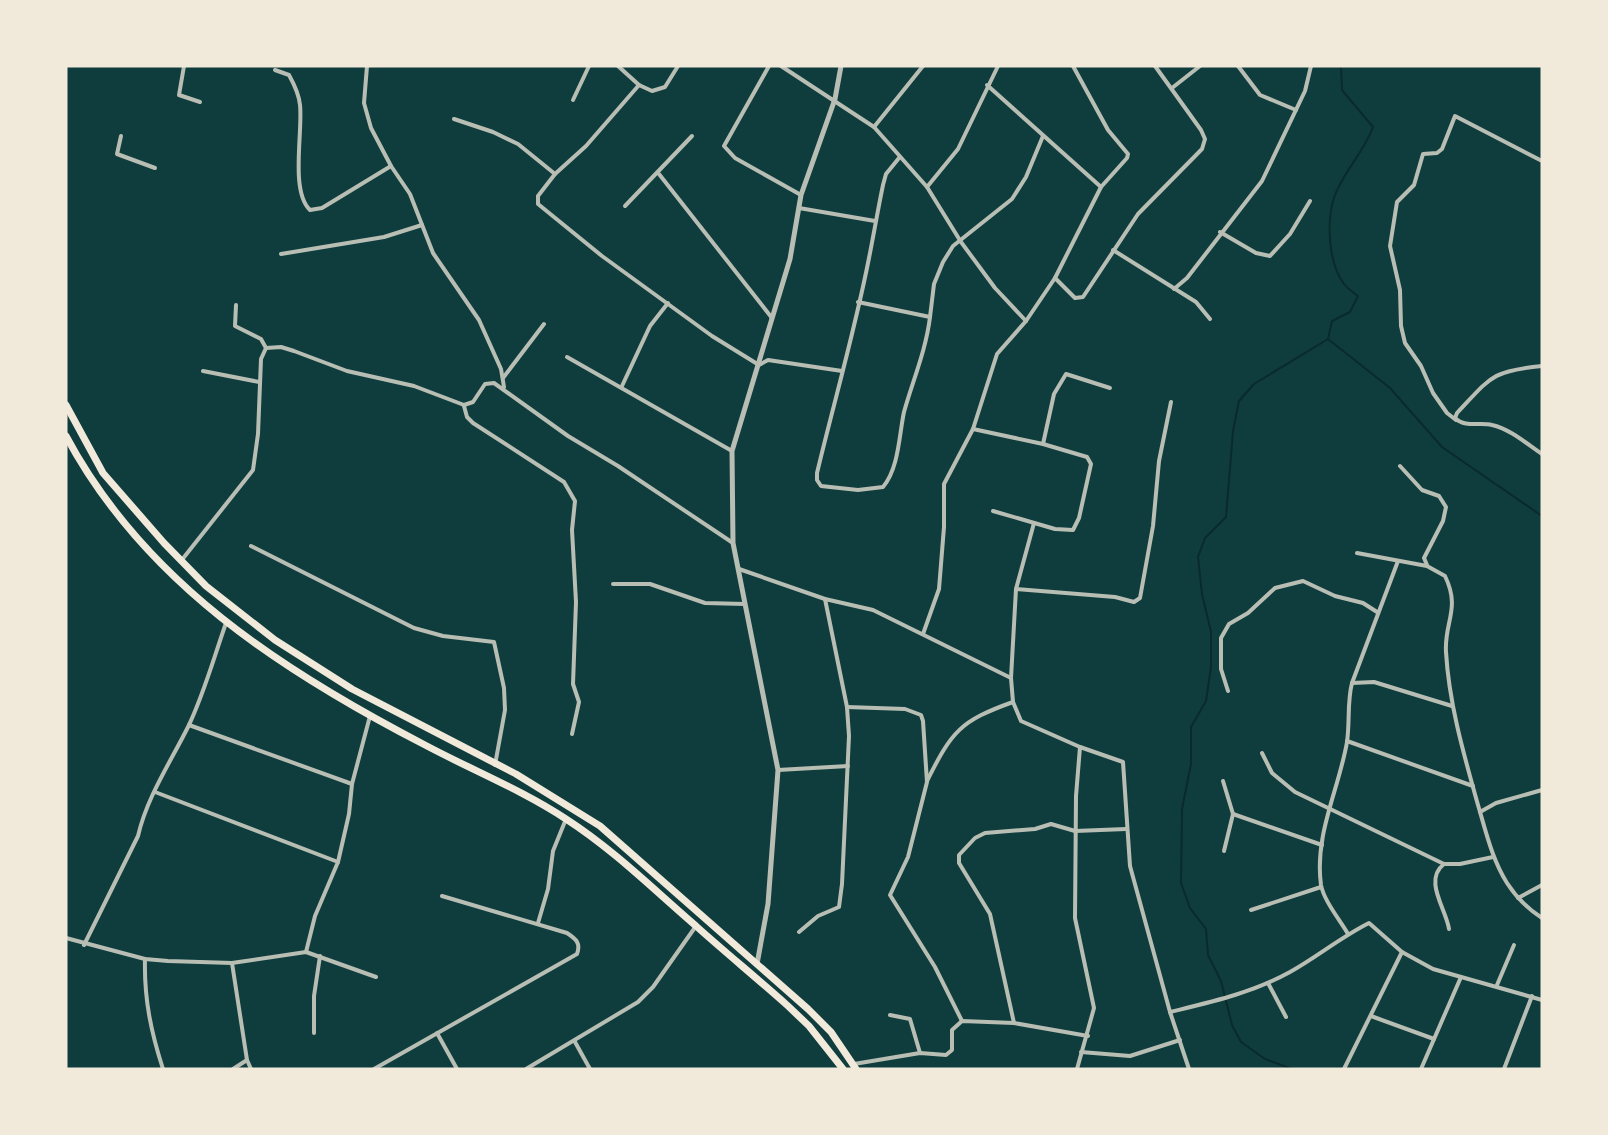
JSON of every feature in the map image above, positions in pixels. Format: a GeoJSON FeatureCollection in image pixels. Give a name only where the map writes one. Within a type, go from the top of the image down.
{"type":"FeatureCollection","features":[{"type":"Feature","properties":{"kind":"highway"},"geometry":{"type":"LineString","coordinates":[[66,405],[103,473],[206,586],[275,640],[352,689],[558,798],[600,826],[824,1024],[855,1066]]}},
{"type":"Feature","properties":{"kind":"highway"},"geometry":{"type":"LineString","coordinates":[[66,436],[87,474],[138,542],[195,598],[267,653],[370,716],[566,819],[627,863],[802,1020],[843,1069]]}},
{"type":"Feature","properties":{"kind":"street"},"geometry":{"type":"LineString","coordinates":[[184,66],[179,95],[200,102]]}},
{"type":"Feature","properties":{"kind":"street"},"geometry":{"type":"LineString","coordinates":[[367,66],[365,112],[391,166],[410,194],[433,253],[479,320],[503,379],[504,388]]}},
{"type":"Feature","properties":{"kind":"street"},"geometry":{"type":"LineString","coordinates":[[573,100],[589,66]]}},
{"type":"Feature","properties":{"kind":"street"},"geometry":{"type":"LineString","coordinates":[[618,66],[639,85],[652,91],[665,87],[678,66]]}},
{"type":"Feature","properties":{"kind":"street"},"geometry":{"type":"LineString","coordinates":[[769,66],[723,146],[735,158],[801,195]]}},
{"type":"Feature","properties":{"kind":"street"},"geometry":{"type":"LineString","coordinates":[[781,66],[835,99],[874,127],[927,187],[961,242],[995,288],[1026,321]]}},
{"type":"Feature","properties":{"kind":"street"},"geometry":{"type":"LineString","coordinates":[[757,964],[768,903],[778,770],[733,543],[732,451],[790,259],[801,195],[835,99],[841,66]]}},
{"type":"Feature","properties":{"kind":"street"},"geometry":{"type":"LineString","coordinates":[[874,127],[923,66]]}},
{"type":"Feature","properties":{"kind":"street"},"geometry":{"type":"LineString","coordinates":[[927,187],[958,149],[998,66]]}},
{"type":"Feature","properties":{"kind":"street"},"geometry":{"type":"LineString","coordinates":[[923,634],[939,589],[944,527],[944,484],[973,429],[997,354],[1026,321],[1055,278],[1101,187],[1128,154],[1108,130],[1073,66]]}},
{"type":"Feature","properties":{"kind":"street"},"geometry":{"type":"LineString","coordinates":[[1055,278],[1075,298],[1083,297],[1138,214],[1202,148],[1204,139],[1201,130],[1155,66]]}},
{"type":"Feature","properties":{"kind":"street"},"geometry":{"type":"LineString","coordinates":[[1172,88],[1200,66]]}},
{"type":"Feature","properties":{"kind":"street"},"geometry":{"type":"LineString","coordinates":[[1238,66],[1260,95],[1296,111]]}},
{"type":"Feature","properties":{"kind":"street"},"geometry":{"type":"LineString","coordinates":[[1174,289],[1187,278],[1220,232],[1262,181],[1305,91],[1311,66]]}},
{"type":"Feature","properties":{"kind":"street"},"geometry":{"type":"LineString","coordinates":[[275,70],[289,75],[299,95],[299,177],[303,203],[310,210],[322,208],[391,166]]}},
{"type":"Feature","properties":{"kind":"street"},"geometry":{"type":"LineString","coordinates":[[639,85],[586,146],[555,174],[538,196],[538,204],[668,303],[759,365]]}},
{"type":"Feature","properties":{"kind":"street"},"geometry":{"type":"LineString","coordinates":[[987,86],[1101,187]]}},
{"type":"Feature","properties":{"kind":"street"},"geometry":{"type":"LineString","coordinates":[[1542,161],[1455,116],[1442,149],[1437,153],[1423,154],[1414,185],[1396,202],[1390,246],[1400,290],[1401,326],[1405,343],[1421,366],[1433,393],[1447,413],[1456,420],[1502,429],[1542,454]]}},
{"type":"Feature","properties":{"kind":"street"},"geometry":{"type":"LineString","coordinates":[[454,119],[493,132],[518,144],[555,174]]}},
{"type":"Feature","properties":{"kind":"street"},"geometry":{"type":"LineString","coordinates":[[121,136],[117,154],[155,168]]}},
{"type":"Feature","properties":{"kind":"street"},"geometry":{"type":"LineString","coordinates":[[625,206],[692,136]]}},
{"type":"Feature","properties":{"kind":"street"},"geometry":{"type":"LineString","coordinates":[[899,158],[886,174],[816,480],[821,486],[858,490],[883,488],[894,464],[904,411],[928,336],[934,284],[943,262],[953,246],[961,242],[1012,199],[1026,177],[1042,136]]}},
{"type":"Feature","properties":{"kind":"street"},"geometry":{"type":"LineString","coordinates":[[658,174],[772,318]]}},
{"type":"Feature","properties":{"kind":"street"},"geometry":{"type":"LineString","coordinates":[[1220,232],[1256,253],[1270,256],[1290,234],[1310,201]]}},
{"type":"Feature","properties":{"kind":"street"},"geometry":{"type":"LineString","coordinates":[[799,208],[875,221]]}},
{"type":"Feature","properties":{"kind":"street"},"geometry":{"type":"LineString","coordinates":[[281,254],[384,237],[422,225]]}},
{"type":"Feature","properties":{"kind":"street"},"geometry":{"type":"LineString","coordinates":[[1113,250],[1196,302],[1210,320]]}},
{"type":"Feature","properties":{"kind":"street"},"geometry":{"type":"LineString","coordinates":[[858,302],[930,317]]}},
{"type":"Feature","properties":{"kind":"street"},"geometry":{"type":"LineString","coordinates":[[622,386],[650,326],[668,303]]}},
{"type":"Feature","properties":{"kind":"street"},"geometry":{"type":"LineString","coordinates":[[236,305],[235,326],[261,339],[266,348]]}},
{"type":"Feature","properties":{"kind":"street"},"geometry":{"type":"LineString","coordinates":[[503,379],[544,324]]}},
{"type":"Feature","properties":{"kind":"street"},"geometry":{"type":"LineString","coordinates":[[266,348],[281,347],[347,371],[414,386],[464,405],[473,402],[485,384],[494,383],[568,436],[618,466],[733,543]]}},
{"type":"Feature","properties":{"kind":"street"},"geometry":{"type":"LineString","coordinates":[[182,561],[253,470],[258,434],[261,359],[266,348]]}},
{"type":"Feature","properties":{"kind":"street"},"geometry":{"type":"LineString","coordinates":[[567,357],[622,386],[676,421],[732,451]]}},
{"type":"Feature","properties":{"kind":"street"},"geometry":{"type":"LineString","coordinates":[[759,365],[768,360],[842,371]]}},
{"type":"Feature","properties":{"kind":"street"},"geometry":{"type":"LineString","coordinates":[[1456,420],[1457,413],[1488,380],[1499,373],[1542,366]]}},
{"type":"Feature","properties":{"kind":"street"},"geometry":{"type":"LineString","coordinates":[[203,371],[259,382]]}},
{"type":"Feature","properties":{"kind":"street"},"geometry":{"type":"LineString","coordinates":[[1043,444],[1054,394],[1066,374],[1110,388]]}},
{"type":"Feature","properties":{"kind":"street"},"geometry":{"type":"LineString","coordinates":[[1016,589],[1115,597],[1134,602],[1140,598],[1153,526],[1159,461],[1172,402]]}},
{"type":"Feature","properties":{"kind":"street"},"geometry":{"type":"LineString","coordinates":[[464,405],[466,417],[564,482],[575,501],[572,530],[576,602],[573,684],[579,702],[572,734]]}},
{"type":"Feature","properties":{"kind":"street"},"geometry":{"type":"LineString","coordinates":[[973,429],[1043,444],[1087,457],[1091,464],[1079,518],[1073,530],[1055,529],[993,511]]}},
{"type":"Feature","properties":{"kind":"street"},"geometry":{"type":"LineString","coordinates":[[1400,466],[1422,490],[1439,496],[1446,507],[1443,521],[1424,558],[1427,566]]}},
{"type":"Feature","properties":{"kind":"street"},"geometry":{"type":"LineString","coordinates":[[1034,523],[1016,589],[1011,678],[1012,702],[1021,721],[1080,747],[1123,762],[1130,866],[1170,1012],[1189,1069]]}},
{"type":"Feature","properties":{"kind":"street"},"geometry":{"type":"LineString","coordinates":[[251,546],[414,628],[443,636],[494,642],[504,688],[505,710],[495,766]]}},
{"type":"Feature","properties":{"kind":"street"},"geometry":{"type":"LineString","coordinates":[[1357,553],[1427,566],[1445,576],[1452,598],[1452,617],[1446,647],[1452,706],[1480,812],[1493,857],[1518,898],[1542,918]]}},
{"type":"Feature","properties":{"kind":"street"},"geometry":{"type":"LineString","coordinates":[[1347,934],[1321,887],[1322,845],[1347,741],[1347,700],[1377,612],[1398,561]]}},
{"type":"Feature","properties":{"kind":"street"},"geometry":{"type":"LineString","coordinates":[[739,569],[825,599],[873,610],[1011,678]]}},
{"type":"Feature","properties":{"kind":"street"},"geometry":{"type":"LineString","coordinates":[[1228,691],[1221,669],[1221,638],[1229,624],[1248,614],[1275,588],[1303,581],[1335,596],[1363,603],[1377,612]]}},
{"type":"Feature","properties":{"kind":"street"},"geometry":{"type":"LineString","coordinates":[[613,584],[650,584],[705,603],[746,604]]}},
{"type":"Feature","properties":{"kind":"street"},"geometry":{"type":"LineString","coordinates":[[799,932],[818,916],[836,910],[841,902],[848,766],[847,707],[825,599]]}},
{"type":"Feature","properties":{"kind":"street"},"geometry":{"type":"LineString","coordinates":[[84,945],[138,836],[142,817],[189,725],[226,623]]}},
{"type":"Feature","properties":{"kind":"street"},"geometry":{"type":"LineString","coordinates":[[1352,683],[1374,682],[1452,706]]}},
{"type":"Feature","properties":{"kind":"street"},"geometry":{"type":"LineString","coordinates":[[962,1022],[935,967],[890,895],[908,858],[927,782],[957,729],[982,713],[1012,702]]}},
{"type":"Feature","properties":{"kind":"street"},"geometry":{"type":"LineString","coordinates":[[847,707],[905,709],[921,715],[927,782]]}},
{"type":"Feature","properties":{"kind":"street"},"geometry":{"type":"LineString","coordinates":[[306,952],[315,916],[338,862],[349,814],[352,784],[370,716]]}},
{"type":"Feature","properties":{"kind":"street"},"geometry":{"type":"LineString","coordinates":[[189,725],[352,784]]}},
{"type":"Feature","properties":{"kind":"street"},"geometry":{"type":"LineString","coordinates":[[1347,741],[1473,786]]}},
{"type":"Feature","properties":{"kind":"street"},"geometry":{"type":"LineString","coordinates":[[1077,1069],[1095,1008],[1075,918],[1075,831],[1080,747]]}},
{"type":"Feature","properties":{"kind":"street"},"geometry":{"type":"LineString","coordinates":[[1262,753],[1267,765],[1281,783],[1329,810],[1401,841],[1444,864],[1460,864],[1493,857]]}},
{"type":"Feature","properties":{"kind":"street"},"geometry":{"type":"LineString","coordinates":[[778,770],[848,766]]}},
{"type":"Feature","properties":{"kind":"street"},"geometry":{"type":"LineString","coordinates":[[1224,781],[1233,814],[1224,851]]}},
{"type":"Feature","properties":{"kind":"street"},"geometry":{"type":"LineString","coordinates":[[1480,812],[1496,803],[1542,790]]}},
{"type":"Feature","properties":{"kind":"street"},"geometry":{"type":"LineString","coordinates":[[154,792],[338,862]]}},
{"type":"Feature","properties":{"kind":"street"},"geometry":{"type":"LineString","coordinates":[[1233,814],[1322,845]]}},
{"type":"Feature","properties":{"kind":"street"},"geometry":{"type":"LineString","coordinates":[[538,923],[548,889],[553,851],[566,819]]}},
{"type":"Feature","properties":{"kind":"street"},"geometry":{"type":"LineString","coordinates":[[1014,1023],[990,914],[958,857],[975,838],[985,833],[1035,829],[1051,824],[1075,831],[1126,829]]}},
{"type":"Feature","properties":{"kind":"street"},"geometry":{"type":"LineString","coordinates":[[1444,864],[1434,879],[1449,929]]}},
{"type":"Feature","properties":{"kind":"street"},"geometry":{"type":"LineString","coordinates":[[1518,898],[1542,885]]}},
{"type":"Feature","properties":{"kind":"street"},"geometry":{"type":"LineString","coordinates":[[1251,910],[1321,887]]}},
{"type":"Feature","properties":{"kind":"street"},"geometry":{"type":"LineString","coordinates":[[374,1069],[577,954],[579,948],[577,940],[567,933],[442,896]]}},
{"type":"Feature","properties":{"kind":"street"},"geometry":{"type":"LineString","coordinates":[[1170,1012],[1217,1001],[1268,983],[1312,960],[1347,934],[1369,923],[1402,952],[1433,969],[1542,1000]]}},
{"type":"Feature","properties":{"kind":"street"},"geometry":{"type":"LineString","coordinates":[[526,1069],[575,1042],[638,1002],[653,987],[696,926]]}},
{"type":"Feature","properties":{"kind":"street"},"geometry":{"type":"LineString","coordinates":[[66,938],[84,945],[145,959],[232,963],[306,952],[376,977]]}},
{"type":"Feature","properties":{"kind":"street"},"geometry":{"type":"LineString","coordinates":[[1497,986],[1514,945]]}},
{"type":"Feature","properties":{"kind":"street"},"geometry":{"type":"LineString","coordinates":[[1344,1069],[1402,952]]}},
{"type":"Feature","properties":{"kind":"street"},"geometry":{"type":"LineString","coordinates":[[314,1033],[314,1002],[320,956]]}},
{"type":"Feature","properties":{"kind":"street"},"geometry":{"type":"LineString","coordinates":[[145,959],[144,990],[151,1032],[163,1069]]}},
{"type":"Feature","properties":{"kind":"street"},"geometry":{"type":"LineString","coordinates":[[232,963],[247,1060],[251,1069]]}},
{"type":"Feature","properties":{"kind":"street"},"geometry":{"type":"LineString","coordinates":[[1420,1069],[1461,977]]}},
{"type":"Feature","properties":{"kind":"street"},"geometry":{"type":"LineString","coordinates":[[1268,983],[1286,1017]]}},
{"type":"Feature","properties":{"kind":"street"},"geometry":{"type":"LineString","coordinates":[[1504,1069],[1532,996]]}},
{"type":"Feature","properties":{"kind":"street"},"geometry":{"type":"LineString","coordinates":[[890,1015],[910,1019],[920,1053]]}},
{"type":"Feature","properties":{"kind":"street"},"geometry":{"type":"LineString","coordinates":[[1371,1016],[1434,1039]]}},
{"type":"Feature","properties":{"kind":"street"},"geometry":{"type":"LineString","coordinates":[[855,1066],[920,1053],[946,1055],[951,1053],[952,1030],[962,1022],[1014,1023],[1088,1036]]}},
{"type":"Feature","properties":{"kind":"street"},"geometry":{"type":"LineString","coordinates":[[437,1033],[457,1069]]}},
{"type":"Feature","properties":{"kind":"street"},"geometry":{"type":"LineString","coordinates":[[1081,1052],[1130,1056],[1180,1040]]}},
{"type":"Feature","properties":{"kind":"street"},"geometry":{"type":"LineString","coordinates":[[575,1042],[590,1069]]}},
{"type":"Feature","properties":{"kind":"street"},"geometry":{"type":"LineString","coordinates":[[233,1069],[247,1060]]}},
{"type":"Feature","properties":{"kind":"waterway"},"geometry":{"type":"LineString","coordinates":[[1292,1069],[1265,1059],[1241,1042],[1232,1025],[1221,981],[1208,955],[1206,929],[1190,908],[1181,883],[1182,809],[1191,764],[1191,727],[1206,701],[1211,667],[1211,632],[1202,594],[1198,557],[1205,538],[1226,517],[1233,431],[1239,401],[1254,384],[1328,339],[1332,321],[1350,312],[1358,296],[1344,284],[1335,265],[1330,241],[1330,216],[1339,186],[1365,145],[1373,127],[1342,90],[1341,66]]}},
{"type":"Feature","properties":{"kind":"waterway"},"geometry":{"type":"LineString","coordinates":[[1328,339],[1390,388],[1442,447],[1542,516]]}}]}
